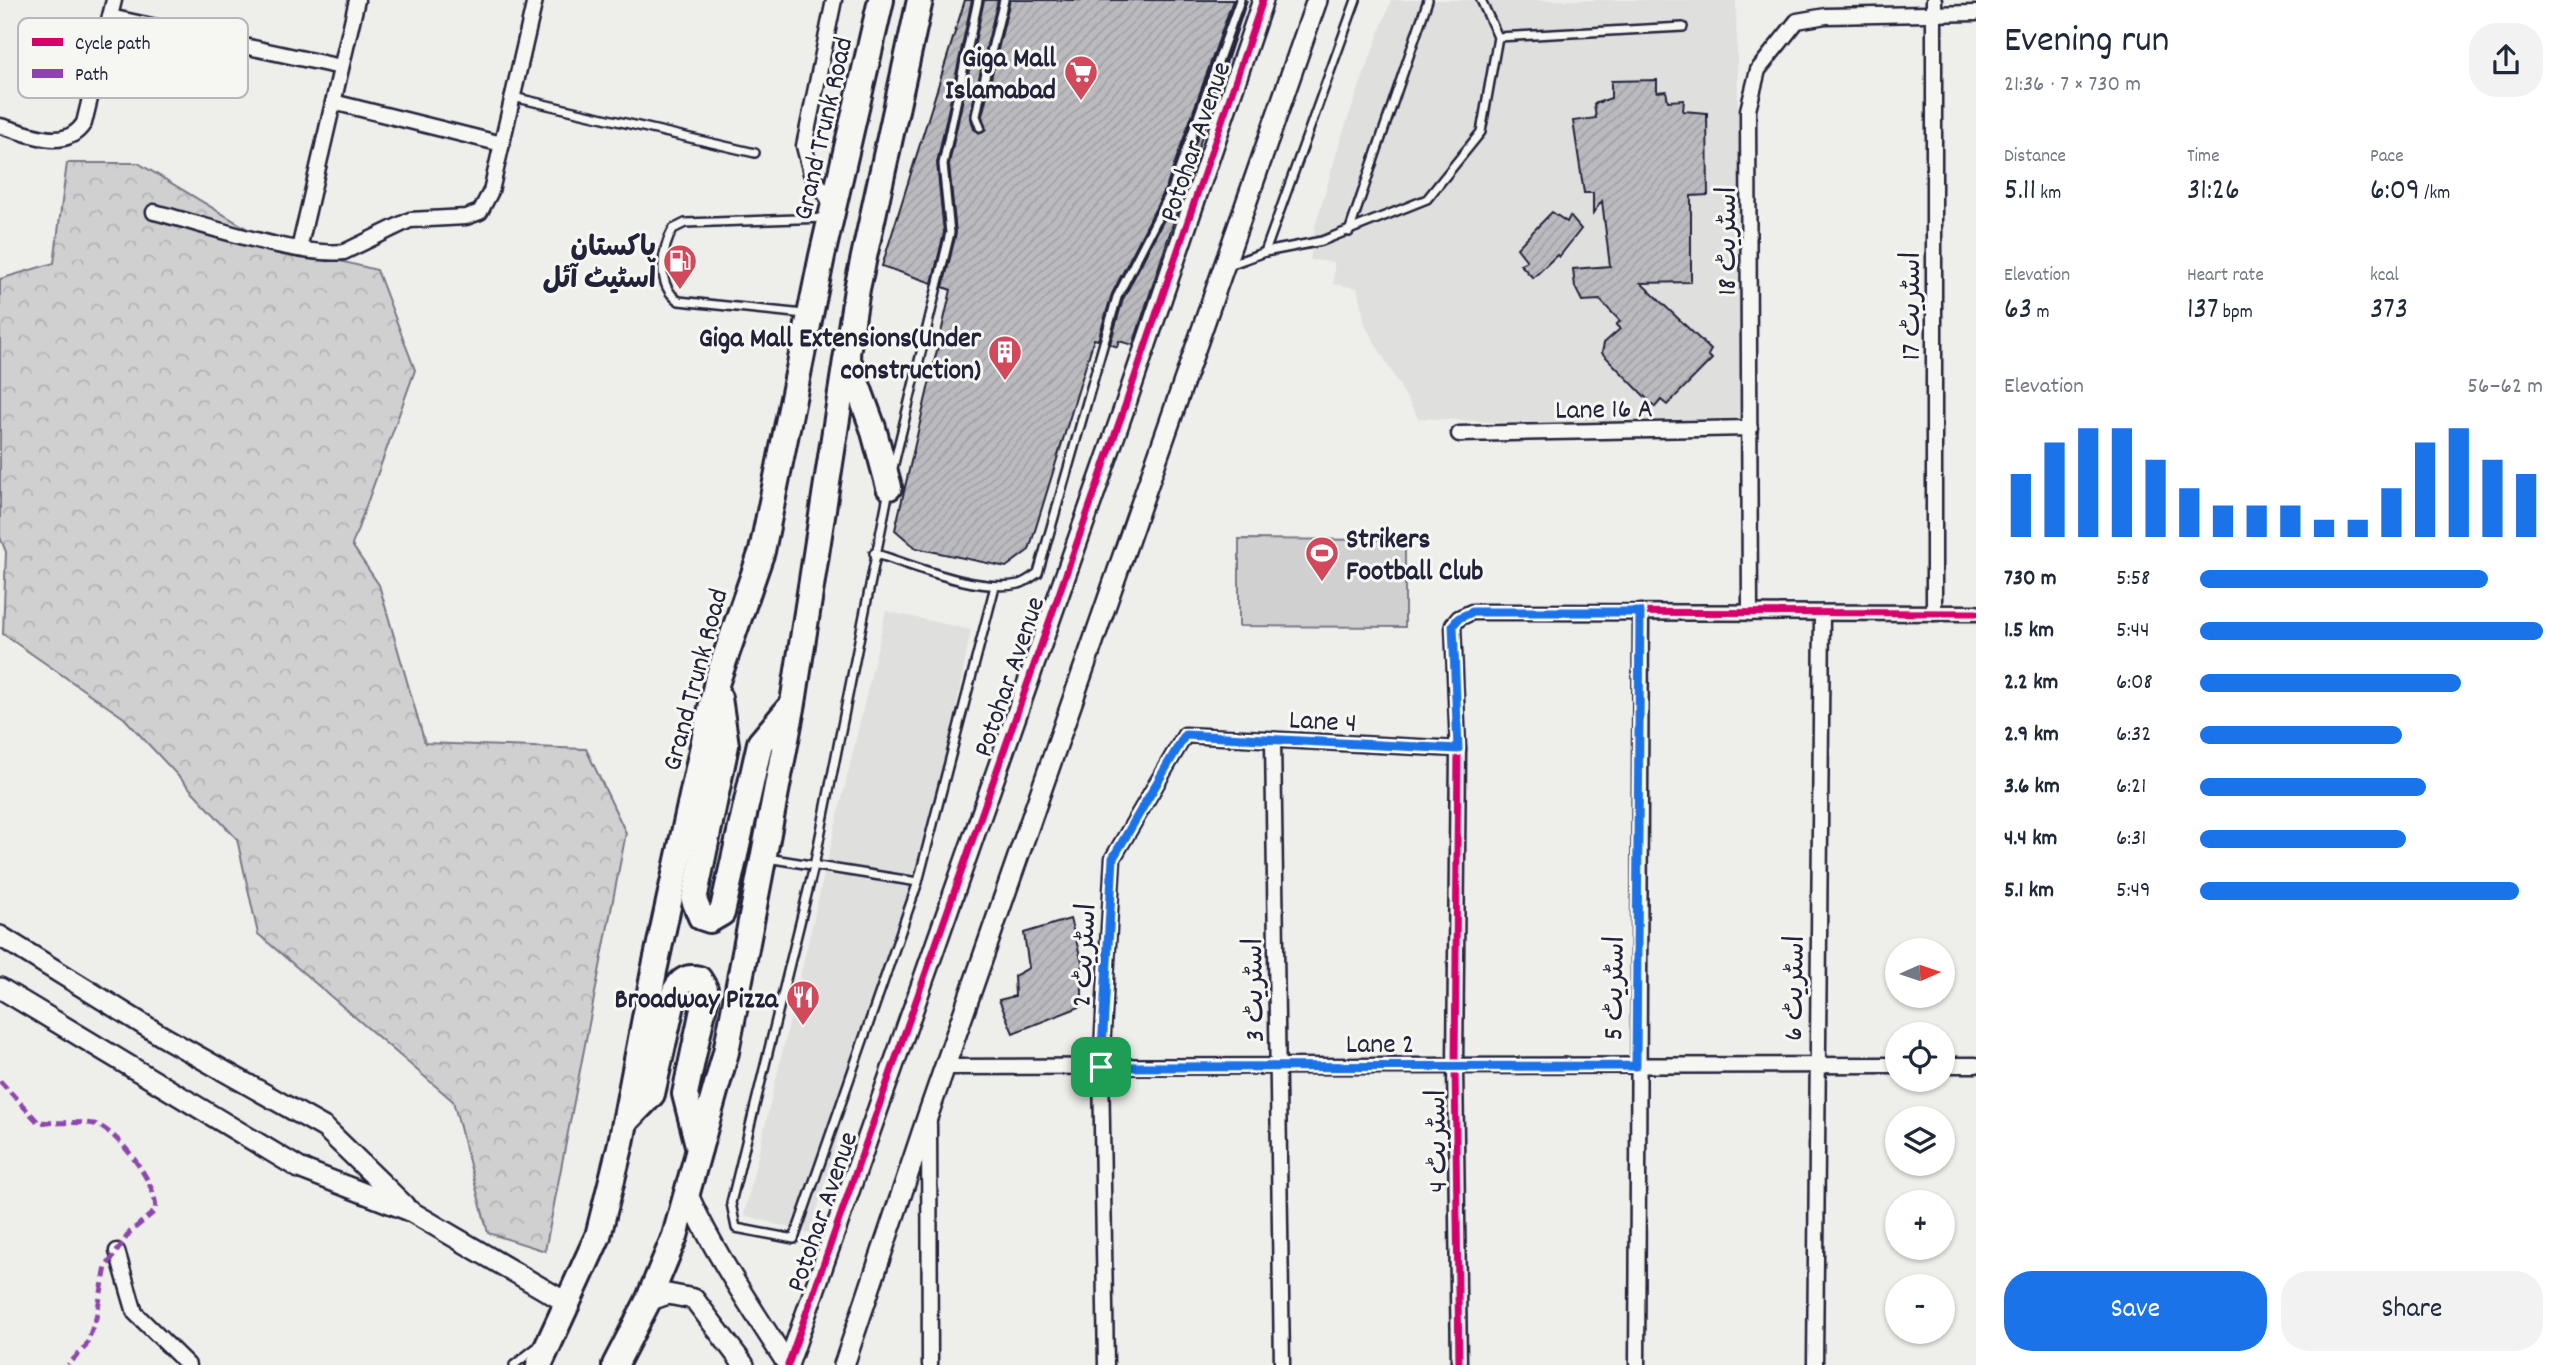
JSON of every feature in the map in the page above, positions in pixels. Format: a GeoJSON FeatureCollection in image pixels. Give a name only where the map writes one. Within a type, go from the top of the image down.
{"type":"FeatureCollection","features":[{"type":"Feature","properties":{"kind":"highway","name":"Grand Trunk Road"},"geometry":{"type":"LineString","coordinates":[[539,1365],[598,1236],[626,1121],[654,971],[717,681],[762,551],[833,212],[881,0]]}},
{"type":"Feature","properties":{"kind":"highway"},"geometry":{"type":"LineString","coordinates":[[615,1365],[648,1301],[676,1236],[729,1039],[793,703],[857,289],[920,0]]}},
{"type":"Feature","properties":{"kind":"highway"},"geometry":{"type":"LineString","coordinates":[[846,357],[873,428],[889,487]]}},
{"type":"Feature","properties":{"kind":"highway"},"geometry":{"type":"LineString","coordinates":[[717,681],[726,746],[694,900],[701,917],[710,920],[722,913],[760,743],[793,703]]}},
{"type":"Feature","properties":{"kind":"highway"},"geometry":{"type":"LineString","coordinates":[[626,1121],[652,1094],[676,991],[681,982],[691,977],[699,979],[705,989],[705,1000],[685,1094],[699,1151]]}},
{"type":"Feature","properties":{"kind":"street"},"geometry":{"type":"LineString","coordinates":[[110,18],[114,0]]}},
{"type":"Feature","properties":{"kind":"street"},"geometry":{"type":"LineString","coordinates":[[299,249],[357,0]]}},
{"type":"Feature","properties":{"kind":"street"},"geometry":{"type":"LineString","coordinates":[[154,212],[299,249],[344,252],[410,220],[466,217],[480,212],[491,191],[535,0]]}},
{"type":"Feature","properties":{"kind":"street"},"geometry":{"type":"LineString","coordinates":[[833,212],[811,173],[804,146],[834,0]]}},
{"type":"Feature","properties":{"kind":"street","name":"Potohar Avenue"},"geometry":{"type":"LineString","coordinates":[[788,1365],[1125,406],[1262,0]]}},
{"type":"Feature","properties":{"kind":"street"},"geometry":{"type":"LineString","coordinates":[[844,1365],[929,1112],[1317,0]]}},
{"type":"Feature","properties":{"kind":"street","name":"اسٹریٹ 18"},"geometry":{"type":"LineString","coordinates":[[1750,613],[1748,110],[1758,69],[1797,22],[1826,16],[1934,7],[1976,13]]}},
{"type":"Feature","properties":{"kind":"street","name":"اسٹریٹ 17"},"geometry":{"type":"LineString","coordinates":[[1934,7],[1934,613]]}},
{"type":"Feature","properties":{"kind":"street"},"geometry":{"type":"LineString","coordinates":[[248,47],[341,67]]}},
{"type":"Feature","properties":{"kind":"street"},"geometry":{"type":"LineString","coordinates":[[0,126],[59,141],[77,134],[84,123],[90,98]]}},
{"type":"Feature","properties":{"kind":"street"},"geometry":{"type":"LineString","coordinates":[[333,102],[502,144]]}},
{"type":"Feature","properties":{"kind":"street","name":"Lane 16 A"},"geometry":{"type":"LineString","coordinates":[[1459,435],[1750,428]]}},
{"type":"Feature","properties":{"kind":"street","name":"اسٹریٹ 4"},"geometry":{"type":"LineString","coordinates":[[1460,1365],[1455,1066],[1458,749],[1453,625],[1459,618],[1472,612],[1976,613]]}},
{"type":"Feature","properties":{"kind":"street","name":"اسٹریٹ 5"},"geometry":{"type":"LineString","coordinates":[[1637,1365],[1636,1066],[1640,612]]}},
{"type":"Feature","properties":{"kind":"street","name":"اسٹریٹ 6"},"geometry":{"type":"LineString","coordinates":[[1815,1365],[1815,1066],[1822,613]]}},
{"type":"Feature","properties":{"kind":"street","name":"Lane 4"},"geometry":{"type":"LineString","coordinates":[[1185,735],[1458,749]]}},
{"type":"Feature","properties":{"kind":"street","name":"اسٹریٹ 2"},"geometry":{"type":"LineString","coordinates":[[1106,1365],[1101,1067],[1113,858],[1185,735]]}},
{"type":"Feature","properties":{"kind":"street","name":"اسٹریٹ 3"},"geometry":{"type":"LineString","coordinates":[[1273,741],[1282,1365]]}},
{"type":"Feature","properties":{"kind":"street"},"geometry":{"type":"LineString","coordinates":[[0,936],[162,1036],[325,1128],[410,1211]]}},
{"type":"Feature","properties":{"kind":"street"},"geometry":{"type":"LineString","coordinates":[[0,988],[299,1168],[410,1211],[569,1304]]}},
{"type":"Feature","properties":{"kind":"street","name":"Lane 2"},"geometry":{"type":"LineString","coordinates":[[946,1068],[1885,1065]]}},
{"type":"Feature","properties":{"kind":"street"},"geometry":{"type":"LineString","coordinates":[[1955,1065],[1976,1065]]}},
{"type":"Feature","properties":{"kind":"street"},"geometry":{"type":"LineString","coordinates":[[929,1112],[930,1365]]}},
{"type":"Feature","properties":{"kind":"street"},"geometry":{"type":"LineString","coordinates":[[688,1195],[729,1273],[744,1292],[788,1365]]}},
{"type":"Feature","properties":{"kind":"street"},"geometry":{"type":"LineString","coordinates":[[117,1251],[135,1313],[188,1365]]}},
{"type":"Feature","properties":{"kind":"street"},"geometry":{"type":"LineString","coordinates":[[648,1301],[668,1294],[694,1299],[744,1365]]}},
{"type":"Feature","properties":{"kind":"lane"},"geometry":{"type":"LineString","coordinates":[[978,0],[943,164],[950,233],[874,553],[814,866],[731,1203],[736,1228],[794,1239],[919,882],[995,586]]}},
{"type":"Feature","properties":{"kind":"lane"},"geometry":{"type":"LineString","coordinates":[[980,127],[976,116],[978,101],[1004,0]]}},
{"type":"Feature","properties":{"kind":"lane"},"geometry":{"type":"LineString","coordinates":[[874,553],[926,570],[995,586],[1022,584],[1038,573],[1117,297],[1172,190],[1240,0]]}},
{"type":"Feature","properties":{"kind":"lane"},"geometry":{"type":"LineString","coordinates":[[1265,253],[1356,0]]}},
{"type":"Feature","properties":{"kind":"lane"},"geometry":{"type":"LineString","coordinates":[[1349,232],[1428,0]]}},
{"type":"Feature","properties":{"kind":"lane"},"geometry":{"type":"LineString","coordinates":[[1225,266],[1265,253],[1322,241],[1427,199],[1481,132],[1498,37],[1481,0]]}},
{"type":"Feature","properties":{"kind":"lane"},"geometry":{"type":"LineString","coordinates":[[1498,37],[1683,27]]}},
{"type":"Feature","properties":{"kind":"lane"},"geometry":{"type":"LineString","coordinates":[[512,97],[755,153]]}},
{"type":"Feature","properties":{"kind":"lane"},"geometry":{"type":"LineString","coordinates":[[811,315],[679,301],[668,294],[664,286],[664,253],[673,229],[685,223],[833,212]]}},
{"type":"Feature","properties":{"kind":"lane"},"geometry":{"type":"LineString","coordinates":[[764,857],[919,882]]}},
{"type":"Feature","properties":{"kind":"lane"},"geometry":{"type":"LineString","coordinates":[[514,1365],[553,1335]]}},
{"type":"Feature","properties":{"kind":"shaded area"},"geometry":{"type":"Polygon","coordinates":[[[1391,0],[1736,0],[1744,418],[1512,423],[1418,418],[1366,327],[1357,288],[1334,284],[1334,262],[1310,260],[1315,227],[1341,138],[1391,0]]]}},
{"type":"Feature","properties":{"kind":"shaded area"},"geometry":{"type":"Polygon","coordinates":[[[886,611],[971,630],[945,766],[810,1234],[744,1215],[886,611]]]}},
{"type":"Feature","properties":{"kind":"green space"},"geometry":{"type":"Polygon","coordinates":[[[67,163],[138,163],[274,245],[377,270],[415,370],[352,545],[379,585],[425,743],[586,749],[626,833],[545,1251],[488,1233],[453,1101],[258,934],[237,839],[124,718],[3,634],[6,552],[0,537],[0,279],[54,263],[67,163]]]}},
{"type":"Feature","properties":{"kind":"green space","name":"Strikers Football Club"},"geometry":{"type":"Polygon","coordinates":[[[1239,539],[1405,540],[1405,627],[1239,626],[1239,539]]]}},
{"type":"Feature","properties":{"kind":"building"},"geometry":{"type":"Polygon","coordinates":[[[965,0],[972,0],[937,163],[944,233],[932,283],[882,266],[965,0]]]}},
{"type":"Feature","properties":{"kind":"building"},"geometry":{"type":"Polygon","coordinates":[[[984,0],[998,0],[970,115],[974,129],[980,133],[986,129],[982,116],[1010,0],[1233,0],[1166,188],[1112,294],[1098,340],[1094,339],[1029,550],[1006,567],[916,548],[895,530],[951,290],[943,287],[956,233],[949,164],[984,0]]]}},
{"type":"Feature","properties":{"kind":"building"},"geometry":{"type":"Polygon","coordinates":[[[1247,0],[1133,345],[1119,341],[1117,347],[1110,344],[1123,299],[1178,192],[1247,0]]]}},
{"type":"Feature","properties":{"kind":"building"},"geometry":{"type":"Polygon","coordinates":[[[1657,80],[1657,92],[1666,91],[1668,101],[1684,100],[1683,111],[1707,113],[1708,195],[1691,196],[1691,282],[1641,283],[1711,350],[1708,355],[1712,359],[1667,405],[1661,400],[1655,407],[1602,353],[1604,343],[1620,329],[1616,325],[1620,321],[1600,300],[1582,301],[1575,287],[1573,269],[1610,266],[1602,201],[1593,213],[1593,193],[1584,193],[1573,121],[1596,118],[1594,104],[1611,98],[1611,81],[1657,80]]]}},
{"type":"Feature","properties":{"kind":"building"},"geometry":{"type":"Polygon","coordinates":[[[1552,212],[1567,222],[1570,216],[1581,229],[1559,257],[1557,255],[1533,278],[1520,264],[1527,261],[1517,248],[1552,212]]]}},
{"type":"Feature","properties":{"kind":"building"},"geometry":{"type":"Polygon","coordinates":[[[1070,919],[1082,962],[1082,1006],[1013,1033],[999,1000],[1015,996],[1014,976],[1029,968],[1024,933],[1070,919]]]}},
{"type":"Feature","properties":{"kind":"marked path"},"geometry":{"type":"LineString","coordinates":[[0,1081],[38,1122],[94,1124],[114,1136],[144,1175],[155,1201],[155,1211],[130,1232],[106,1267],[96,1318],[86,1346],[68,1365]]}},
{"type":"Feature","properties":{"kind":"cycle path"},"geometry":{"type":"LineString","coordinates":[[788,1365],[1125,406],[1263,0]]}},
{"type":"Feature","properties":{"kind":"cycle path"},"geometry":{"type":"LineString","coordinates":[[1459,1365],[1455,1066],[1458,749],[1453,625],[1459,618],[1472,612],[1976,613]]}},
{"type":"Feature","properties":{"kind":"place","name":"Giga Mall Islamabad"},"geometry":{"type":"Point","coordinates":[1081,102]}},
{"type":"Feature","properties":{"kind":"place","name":"پاکستان اسٹیٹ آئل"},"geometry":{"type":"Point","coordinates":[680,291]}},
{"type":"Feature","properties":{"kind":"place","name":"Giga Mall Extensions(Under construction)"},"geometry":{"type":"Point","coordinates":[1005,382]}},
{"type":"Feature","properties":{"kind":"place","name":"Strikers Football Club"},"geometry":{"type":"Point","coordinates":[1322,583]}},
{"type":"Feature","properties":{"kind":"place","name":"Broadway Pizza"},"geometry":{"type":"Point","coordinates":[803,1027]}},
{"type":"Feature","properties":{"kind":"route"},"geometry":{"type":"LineString","coordinates":[[1472,612],[1640,612],[1636,1066],[1101,1067],[1113,858],[1185,735],[1458,749],[1453,625],[1459,618],[1472,612]]}}]}
